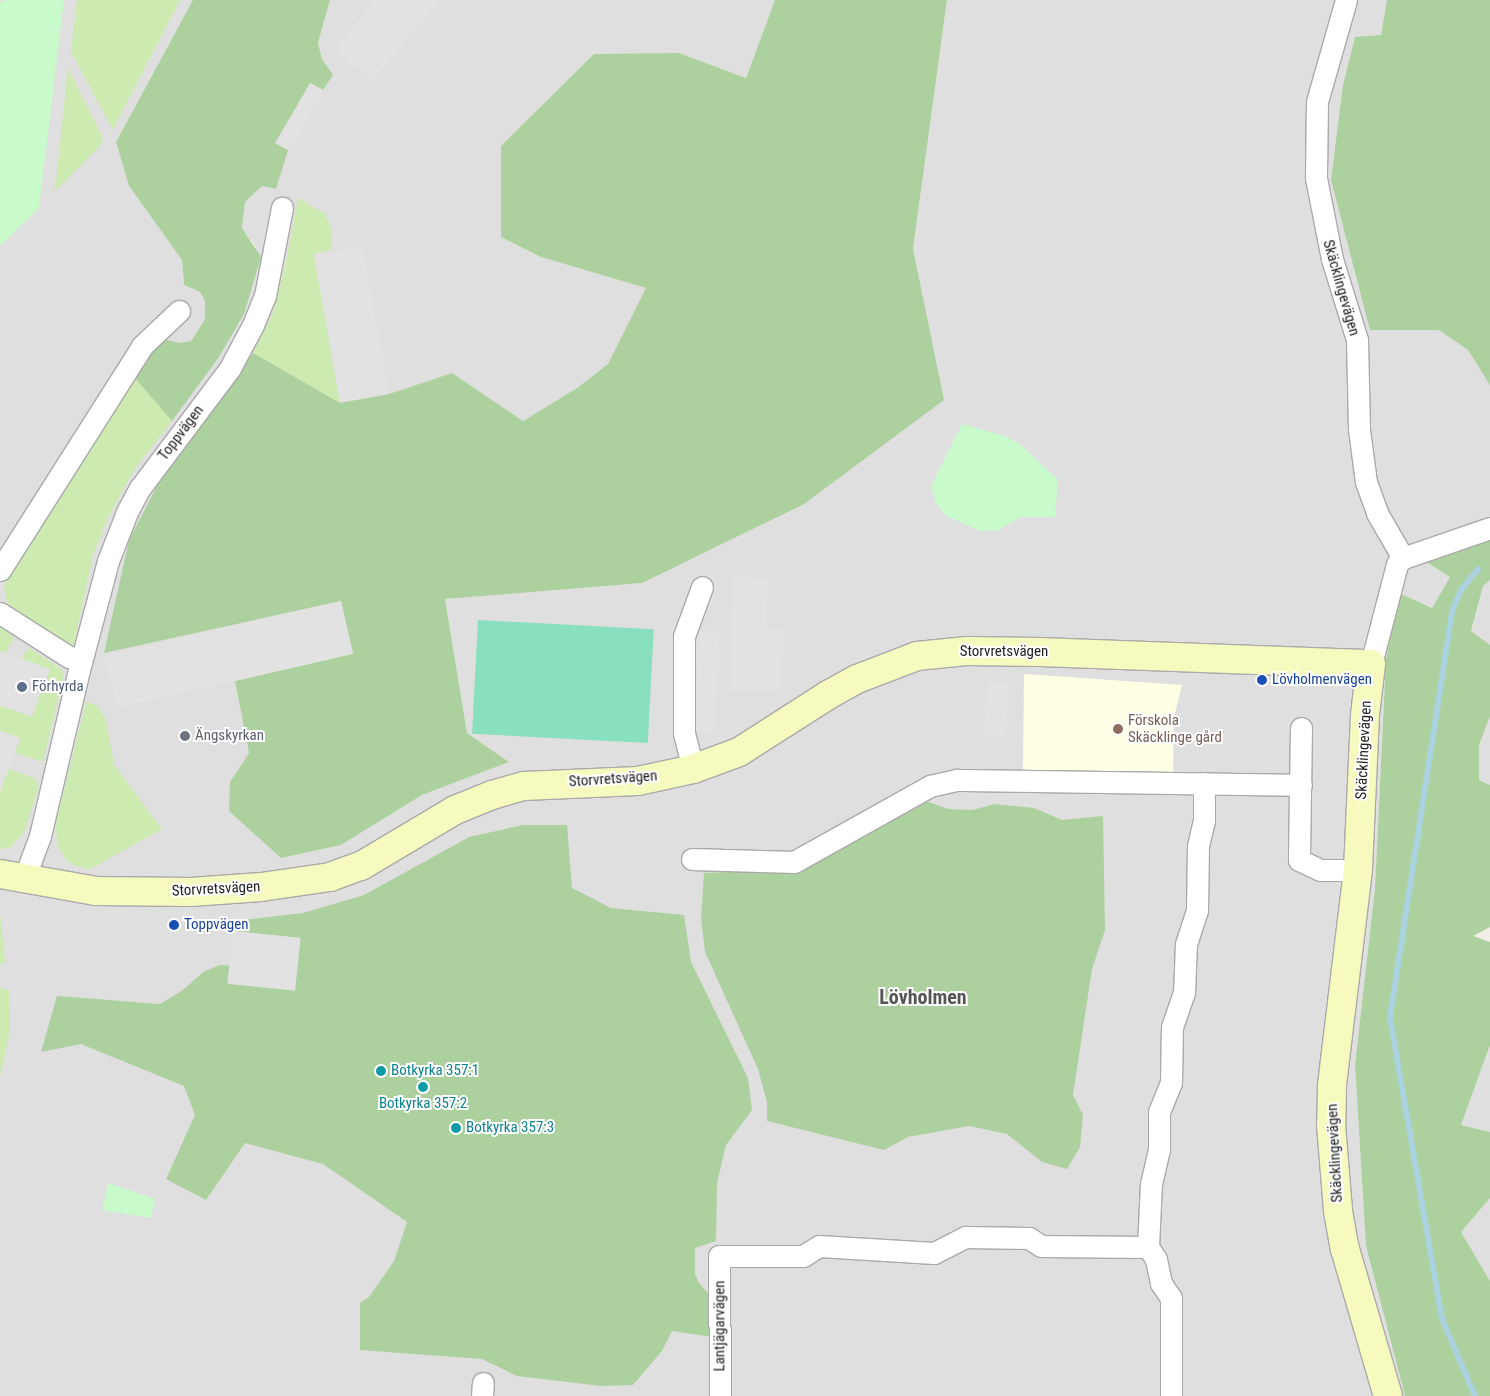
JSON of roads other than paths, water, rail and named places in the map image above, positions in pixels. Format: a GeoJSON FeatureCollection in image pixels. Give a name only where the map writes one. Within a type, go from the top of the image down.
{"type":"FeatureCollection","features":[{"type":"Feature","properties":{"kind":"street","name":"Skäcklingevägen"},"geometry":{"type":"LineString","coordinates":[[1346,0],[1317,102],[1316,178],[1332,260],[1357,340],[1359,429],[1366,482],[1377,513],[1403,558],[1391,579],[1371,664],[1365,715],[1358,870],[1332,1086],[1331,1124],[1338,1211],[1345,1249],[1388,1396]]}},
{"type":"Feature","properties":{"kind":"street","name":"Toppvägen"},"geometry":{"type":"LineString","coordinates":[[12,877],[40,836],[81,660],[108,561],[127,512],[140,488],[230,368],[253,325],[267,287],[282,208]]}},
{"type":"Feature","properties":{"kind":"street"},"geometry":{"type":"LineString","coordinates":[[0,570],[142,346],[179,311]]}},
{"type":"Feature","properties":{"kind":"street"},"geometry":{"type":"LineString","coordinates":[[1403,558],[1490,528]]}},
{"type":"Feature","properties":{"kind":"street"},"geometry":{"type":"LineString","coordinates":[[693,769],[684,733],[684,636],[702,587]]}},
{"type":"Feature","properties":{"kind":"street"},"geometry":{"type":"LineString","coordinates":[[0,612],[69,657],[81,660]]}},
{"type":"Feature","properties":{"kind":"street","name":"Storvretsvägen"},"geometry":{"type":"LineString","coordinates":[[12,877],[96,891],[191,892],[262,887],[330,877],[361,866],[455,810],[508,790],[564,782],[638,781],[693,769],[738,752],[857,679],[917,656],[967,651],[1040,652],[1371,664]]}},
{"type":"Feature","properties":{"kind":"street"},"geometry":{"type":"LineString","coordinates":[[1302,728],[1299,860],[1320,870],[1358,870]]}},
{"type":"Feature","properties":{"kind":"street"},"geometry":{"type":"LineString","coordinates":[[692,859],[794,862],[930,786],[956,780],[1301,785]]}},
{"type":"Feature","properties":{"kind":"street"},"geometry":{"type":"LineString","coordinates":[[1172,1396],[1171,1298],[1161,1283],[1156,1259],[1148,1247],[1151,1184],[1159,1150],[1159,1112],[1171,1083],[1172,1027],[1184,993],[1186,944],[1197,910],[1198,846],[1204,820],[1204,783]]}},
{"type":"Feature","properties":{"kind":"street","name":"Lantjägarvägen"},"geometry":{"type":"LineString","coordinates":[[720,1396],[719,1256],[803,1256],[819,1246],[934,1253],[966,1237],[1029,1238],[1041,1246],[1148,1247]]}},
{"type":"Feature","properties":{"kind":"waterway"},"geometry":{"type":"LineString","coordinates":[[1475,1396],[1442,1319],[1390,1017],[1452,611],[1461,590],[1478,569]]}},
{"type":"Feature","properties":{"kind":"place","name":"Lövholmenvägen"},"geometry":{"type":"Point","coordinates":[1262,680]}},
{"type":"Feature","properties":{"kind":"place","name":"Förhyrda"},"geometry":{"type":"Point","coordinates":[22,687]}},
{"type":"Feature","properties":{"kind":"place","name":"Förskola Skäcklinge gård"},"geometry":{"type":"Point","coordinates":[1118,729]}},
{"type":"Feature","properties":{"kind":"place","name":"Ängskyrkan"},"geometry":{"type":"Point","coordinates":[185,736]}},
{"type":"Feature","properties":{"kind":"place","name":"Toppvägen"},"geometry":{"type":"Point","coordinates":[174,925]}},
{"type":"Feature","properties":{"kind":"place","name":"Botkyrka 357:1"},"geometry":{"type":"Point","coordinates":[381,1071]}},
{"type":"Feature","properties":{"kind":"place","name":"Botkyrka 357:2"},"geometry":{"type":"Point","coordinates":[423,1087]}},
{"type":"Feature","properties":{"kind":"place","name":"Botkyrka 357:3"},"geometry":{"type":"Point","coordinates":[456,1128]}},
{"type":"Feature","properties":{"kind":"district","name":"Lövholmen"},"geometry":{"type":"Point","coordinates":[923,997]}}]}
